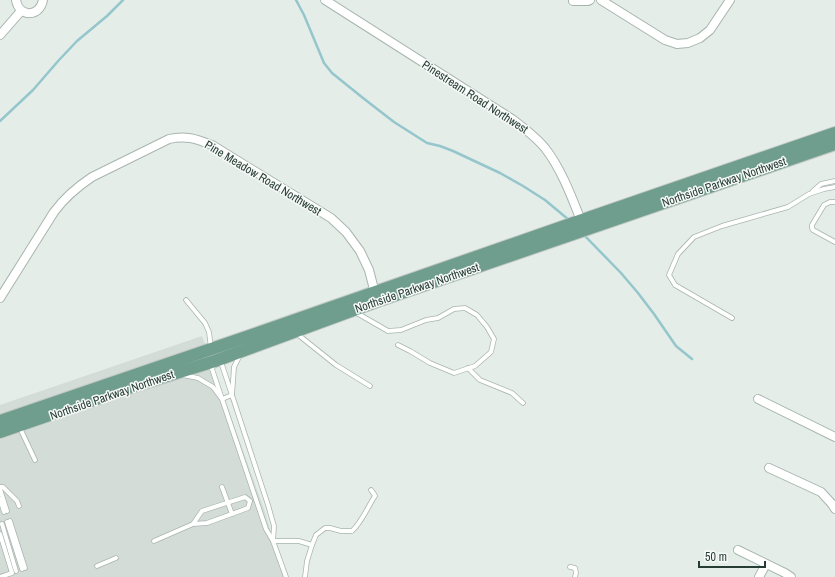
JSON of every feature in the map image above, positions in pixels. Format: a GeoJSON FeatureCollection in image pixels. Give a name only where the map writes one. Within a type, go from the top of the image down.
{"type":"FeatureCollection","features":[{"type":"Feature","properties":{"kind":"main road","name":"Northside Parkway Northwest"},"geometry":{"type":"LineString","coordinates":[[0,421],[213,355],[583,225],[835,133]]}},
{"type":"Feature","properties":{"kind":"main road","name":"Northside Parkway Northwest"},"geometry":{"type":"LineString","coordinates":[[583,225],[835,144]]}},
{"type":"Feature","properties":{"kind":"main road","name":"Northside Parkway Northwest"},"geometry":{"type":"LineString","coordinates":[[0,432],[176,373],[213,355],[242,351],[353,310],[376,297]]}},
{"type":"Feature","properties":{"kind":"street"},"geometry":{"type":"LineString","coordinates":[[16,0],[17,5],[21,10],[27,13],[35,12],[41,7],[43,0]]}},
{"type":"Feature","properties":{"kind":"street","name":"Pinestream Road Northwest"},"geometry":{"type":"LineString","coordinates":[[325,0],[512,119],[531,134],[556,164],[583,225]]}},
{"type":"Feature","properties":{"kind":"street"},"geometry":{"type":"LineString","coordinates":[[572,0],[588,2],[590,0]]}},
{"type":"Feature","properties":{"kind":"street"},"geometry":{"type":"LineString","coordinates":[[601,0],[665,40],[677,44],[688,43],[700,38],[710,30],[730,0]]}},
{"type":"Feature","properties":{"kind":"street"},"geometry":{"type":"LineString","coordinates":[[0,35],[21,10]]}},
{"type":"Feature","properties":{"kind":"street","name":"Pine Meadow Road Northwest"},"geometry":{"type":"LineString","coordinates":[[0,298],[54,212],[70,193],[92,177],[169,139],[178,137],[187,137],[200,140],[212,145],[331,218],[346,232],[360,251],[369,270],[376,297]]}},
{"type":"Feature","properties":{"kind":"street"},"geometry":{"type":"LineString","coordinates":[[758,399],[835,437]]}},
{"type":"Feature","properties":{"kind":"street"},"geometry":{"type":"LineString","coordinates":[[769,468],[821,492],[835,509]]}},
{"type":"Feature","properties":{"kind":"street"},"geometry":{"type":"LineString","coordinates":[[738,550],[791,577]]}},
{"type":"Feature","properties":{"kind":"street"},"geometry":{"type":"LineString","coordinates":[[759,577],[766,564]]}},
{"type":"Feature","properties":{"kind":"lane"},"geometry":{"type":"LineString","coordinates":[[810,194],[821,184],[835,181]]}},
{"type":"Feature","properties":{"kind":"lane"},"geometry":{"type":"LineString","coordinates":[[732,318],[674,285],[669,274],[678,254],[694,237],[722,226],[788,207],[810,194],[835,186]]}},
{"type":"Feature","properties":{"kind":"lane"},"geometry":{"type":"LineString","coordinates":[[835,202],[830,202],[824,206],[812,224],[812,228],[835,242]]}},
{"type":"Feature","properties":{"kind":"lane"},"geometry":{"type":"LineString","coordinates":[[186,300],[205,323],[209,332],[213,355],[212,369],[266,530],[273,541],[286,577]]}},
{"type":"Feature","properties":{"kind":"lane"},"geometry":{"type":"LineString","coordinates":[[353,310],[388,331],[401,330],[426,320],[438,318],[454,309],[465,308],[477,315],[487,327],[494,339],[491,352],[475,366],[454,373],[398,345]]}},
{"type":"Feature","properties":{"kind":"lane"},"geometry":{"type":"LineString","coordinates":[[294,332],[336,365],[370,386]]}},
{"type":"Feature","properties":{"kind":"lane"},"geometry":{"type":"LineString","coordinates":[[232,395],[234,367],[242,351]]}},
{"type":"Feature","properties":{"kind":"lane"},"geometry":{"type":"LineString","coordinates":[[213,355],[222,365],[265,496],[274,526],[273,541]]}},
{"type":"Feature","properties":{"kind":"lane"},"geometry":{"type":"LineString","coordinates":[[468,368],[480,380],[512,393],[523,403]]}},
{"type":"Feature","properties":{"kind":"lane"},"geometry":{"type":"LineString","coordinates":[[176,373],[198,378],[213,387],[222,399]]}},
{"type":"Feature","properties":{"kind":"lane"},"geometry":{"type":"LineString","coordinates":[[222,399],[232,395]]}},
{"type":"Feature","properties":{"kind":"lane"},"geometry":{"type":"LineString","coordinates":[[19,426],[35,460]]}},
{"type":"Feature","properties":{"kind":"lane"},"geometry":{"type":"LineString","coordinates":[[0,499],[6,511],[0,488],[3,487],[17,501],[19,506]]}},
{"type":"Feature","properties":{"kind":"lane"},"geometry":{"type":"LineString","coordinates":[[222,487],[232,514]]}},
{"type":"Feature","properties":{"kind":"lane"},"geometry":{"type":"LineString","coordinates":[[305,577],[304,574],[307,561],[316,536],[324,528],[352,531],[356,528],[363,519],[374,496],[371,490]]}},
{"type":"Feature","properties":{"kind":"lane"},"geometry":{"type":"LineString","coordinates":[[250,501],[265,496]]}},
{"type":"Feature","properties":{"kind":"lane"},"geometry":{"type":"LineString","coordinates":[[193,524],[202,511],[245,497],[250,501]]}},
{"type":"Feature","properties":{"kind":"lane"},"geometry":{"type":"LineString","coordinates":[[154,541],[193,524],[207,523],[248,508],[250,501]]}},
{"type":"Feature","properties":{"kind":"lane"},"geometry":{"type":"LineString","coordinates":[[9,521],[23,568]]}},
{"type":"Feature","properties":{"kind":"lane"},"geometry":{"type":"LineString","coordinates":[[2,524],[14,572]]}},
{"type":"Feature","properties":{"kind":"lane"},"geometry":{"type":"LineString","coordinates":[[0,534],[14,572]]}},
{"type":"Feature","properties":{"kind":"lane"},"geometry":{"type":"LineString","coordinates":[[273,541],[299,541],[312,545]]}},
{"type":"Feature","properties":{"kind":"lane"},"geometry":{"type":"LineString","coordinates":[[98,566],[116,558]]}},
{"type":"Feature","properties":{"kind":"lane"},"geometry":{"type":"LineString","coordinates":[[570,567],[575,568],[575,577]]}},
{"type":"Feature","properties":{"kind":"lane"},"geometry":{"type":"LineString","coordinates":[[0,577],[14,572]]}},
{"type":"Feature","properties":{"kind":"shaded area"},"geometry":{"type":"Polygon","coordinates":[[[202,336],[265,512],[284,577],[0,577],[0,405],[202,336]]]}},
{"type":"Feature","properties":{"kind":"waterway"},"geometry":{"type":"LineString","coordinates":[[0,121],[33,90],[77,41],[107,16],[123,0]]}},
{"type":"Feature","properties":{"kind":"waterway"},"geometry":{"type":"LineString","coordinates":[[296,0],[304,15],[324,63],[332,73],[363,98],[394,122],[427,143],[453,151],[500,173],[545,200],[569,220]]}},
{"type":"Feature","properties":{"kind":"waterway"},"geometry":{"type":"LineString","coordinates":[[584,235],[638,293],[676,346],[692,359]]}}]}
